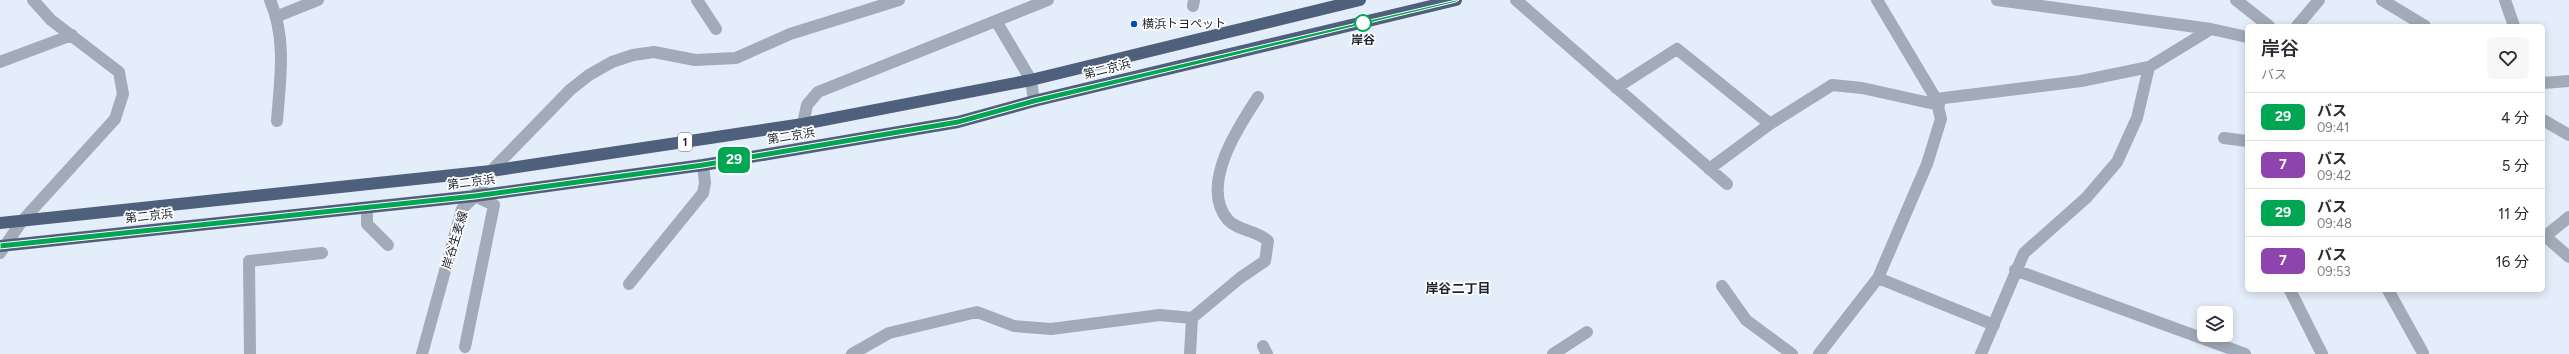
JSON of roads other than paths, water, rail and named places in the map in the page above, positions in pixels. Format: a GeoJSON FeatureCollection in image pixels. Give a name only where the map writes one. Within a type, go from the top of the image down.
{"type":"FeatureCollection","features":[{"type":"Feature","properties":{"kind":"highway","name":"第二京浜"},"geometry":{"type":"LineString","coordinates":[[1,248],[475,196],[703,165],[958,122],[1034,101],[1456,0]]}},
{"type":"Feature","properties":{"kind":"highway","name":"第二京浜"},"geometry":{"type":"LineString","coordinates":[[0,223],[492,171],[803,124],[1031,80],[1353,1]]}},
{"type":"Feature","properties":{"kind":"street"},"geometry":{"type":"LineString","coordinates":[[1,248],[22,221],[115,119],[122,94],[119,72],[52,20],[33,0]]}},
{"type":"Feature","properties":{"kind":"street"},"geometry":{"type":"LineString","coordinates":[[270,0],[278,16],[281,61],[277,121]]}},
{"type":"Feature","properties":{"kind":"street"},"geometry":{"type":"LineString","coordinates":[[278,16],[318,0]]}},
{"type":"Feature","properties":{"kind":"street"},"geometry":{"type":"LineString","coordinates":[[697,0],[716,29]]}},
{"type":"Feature","properties":{"kind":"street"},"geometry":{"type":"LineString","coordinates":[[475,196],[492,171],[570,90],[589,75],[612,62],[633,55],[654,52],[695,60],[734,55],[790,34],[899,0]]}},
{"type":"Feature","properties":{"kind":"street"},"geometry":{"type":"LineString","coordinates":[[803,124],[807,105],[818,92],[996,21],[1031,3],[1048,0]]}},
{"type":"Feature","properties":{"kind":"street"},"geometry":{"type":"LineString","coordinates":[[1516,0],[1726,184]]}},
{"type":"Feature","properties":{"kind":"street"},"geometry":{"type":"LineString","coordinates":[[1822,353],[1878,278],[1927,164],[1941,119],[1938,102],[1877,0]]}},
{"type":"Feature","properties":{"kind":"street"},"geometry":{"type":"LineString","coordinates":[[1997,0],[2015,1],[2211,29],[2245,37]]}},
{"type":"Feature","properties":{"kind":"street"},"geometry":{"type":"LineString","coordinates":[[2236,0],[2266,24]]}},
{"type":"Feature","properties":{"kind":"street"},"geometry":{"type":"LineString","coordinates":[[2299,24],[2319,0]]}},
{"type":"Feature","properties":{"kind":"street"},"geometry":{"type":"LineString","coordinates":[[2382,0],[2421,24]]}},
{"type":"Feature","properties":{"kind":"street"},"geometry":{"type":"LineString","coordinates":[[2505,0],[2513,24]]}},
{"type":"Feature","properties":{"kind":"street"},"geometry":{"type":"LineString","coordinates":[[996,21],[1031,80],[1034,101]]}},
{"type":"Feature","properties":{"kind":"street"},"geometry":{"type":"LineString","coordinates":[[1709,169],[1770,124],[1832,85],[1862,88],[1938,102],[2081,81],[2149,67],[2211,29]]}},
{"type":"Feature","properties":{"kind":"street"},"geometry":{"type":"LineString","coordinates":[[0,62],[72,35]]}},
{"type":"Feature","properties":{"kind":"street"},"geometry":{"type":"LineString","coordinates":[[1616,88],[1677,49],[1770,124]]}},
{"type":"Feature","properties":{"kind":"street"},"geometry":{"type":"LineString","coordinates":[[1981,354],[2015,270],[2024,253],[2036,239],[2094,191],[2118,164],[2131,140],[2149,67]]}},
{"type":"Feature","properties":{"kind":"street"},"geometry":{"type":"LineString","coordinates":[[2545,83],[2569,81]]}},
{"type":"Feature","properties":{"kind":"street"},"geometry":{"type":"LineString","coordinates":[[1190,354],[1192,318],[1240,278],[1265,261],[1268,241],[1261,233],[1229,222],[1220,211],[1217,189],[1227,151],[1258,96]]}},
{"type":"Feature","properties":{"kind":"street"},"geometry":{"type":"LineString","coordinates":[[2545,121],[2569,135]]}},
{"type":"Feature","properties":{"kind":"street"},"geometry":{"type":"LineString","coordinates":[[2224,138],[2245,141]]}},
{"type":"Feature","properties":{"kind":"street"},"geometry":{"type":"LineString","coordinates":[[629,284],[703,193],[705,183],[703,165]]}},
{"type":"Feature","properties":{"kind":"street","name":"岸谷生麦線"},"geometry":{"type":"LineString","coordinates":[[422,354],[462,209],[475,196],[494,205],[465,347]]}},
{"type":"Feature","properties":{"kind":"street"},"geometry":{"type":"LineString","coordinates":[[367,208],[367,224],[388,245]]}},
{"type":"Feature","properties":{"kind":"street"},"geometry":{"type":"LineString","coordinates":[[2545,236],[2569,217]]}},
{"type":"Feature","properties":{"kind":"street"},"geometry":{"type":"LineString","coordinates":[[2545,238],[2569,257]]}},
{"type":"Feature","properties":{"kind":"street"},"geometry":{"type":"LineString","coordinates":[[250,354],[249,261],[322,254]]}},
{"type":"Feature","properties":{"kind":"street"},"geometry":{"type":"LineString","coordinates":[[2015,270],[2245,354]]}},
{"type":"Feature","properties":{"kind":"street"},"geometry":{"type":"LineString","coordinates":[[1878,278],[1994,325]]}},
{"type":"Feature","properties":{"kind":"street"},"geometry":{"type":"LineString","coordinates":[[1722,286],[1746,320],[1792,354]]}},
{"type":"Feature","properties":{"kind":"street"},"geometry":{"type":"LineString","coordinates":[[2291,292],[2322,354]]}},
{"type":"Feature","properties":{"kind":"street"},"geometry":{"type":"LineString","coordinates":[[2389,292],[2425,353]]}},
{"type":"Feature","properties":{"kind":"street"},"geometry":{"type":"LineString","coordinates":[[852,354],[889,333],[977,312],[995,322],[1051,331],[1171,313],[1192,318]]}},
{"type":"Feature","properties":{"kind":"street"},"geometry":{"type":"LineString","coordinates":[[1553,354],[1586,332]]}},
{"type":"Feature","properties":{"kind":"place","name":"岸谷"},"geometry":{"type":"Point","coordinates":[1363,23]}},
{"type":"Feature","properties":{"kind":"place","name":"横浜トヨペット"},"geometry":{"type":"Point","coordinates":[1134,24]}},
{"type":"Feature","properties":{"kind":"district","name":"岸谷二丁目"},"geometry":{"type":"Point","coordinates":[1458,288]}}]}
